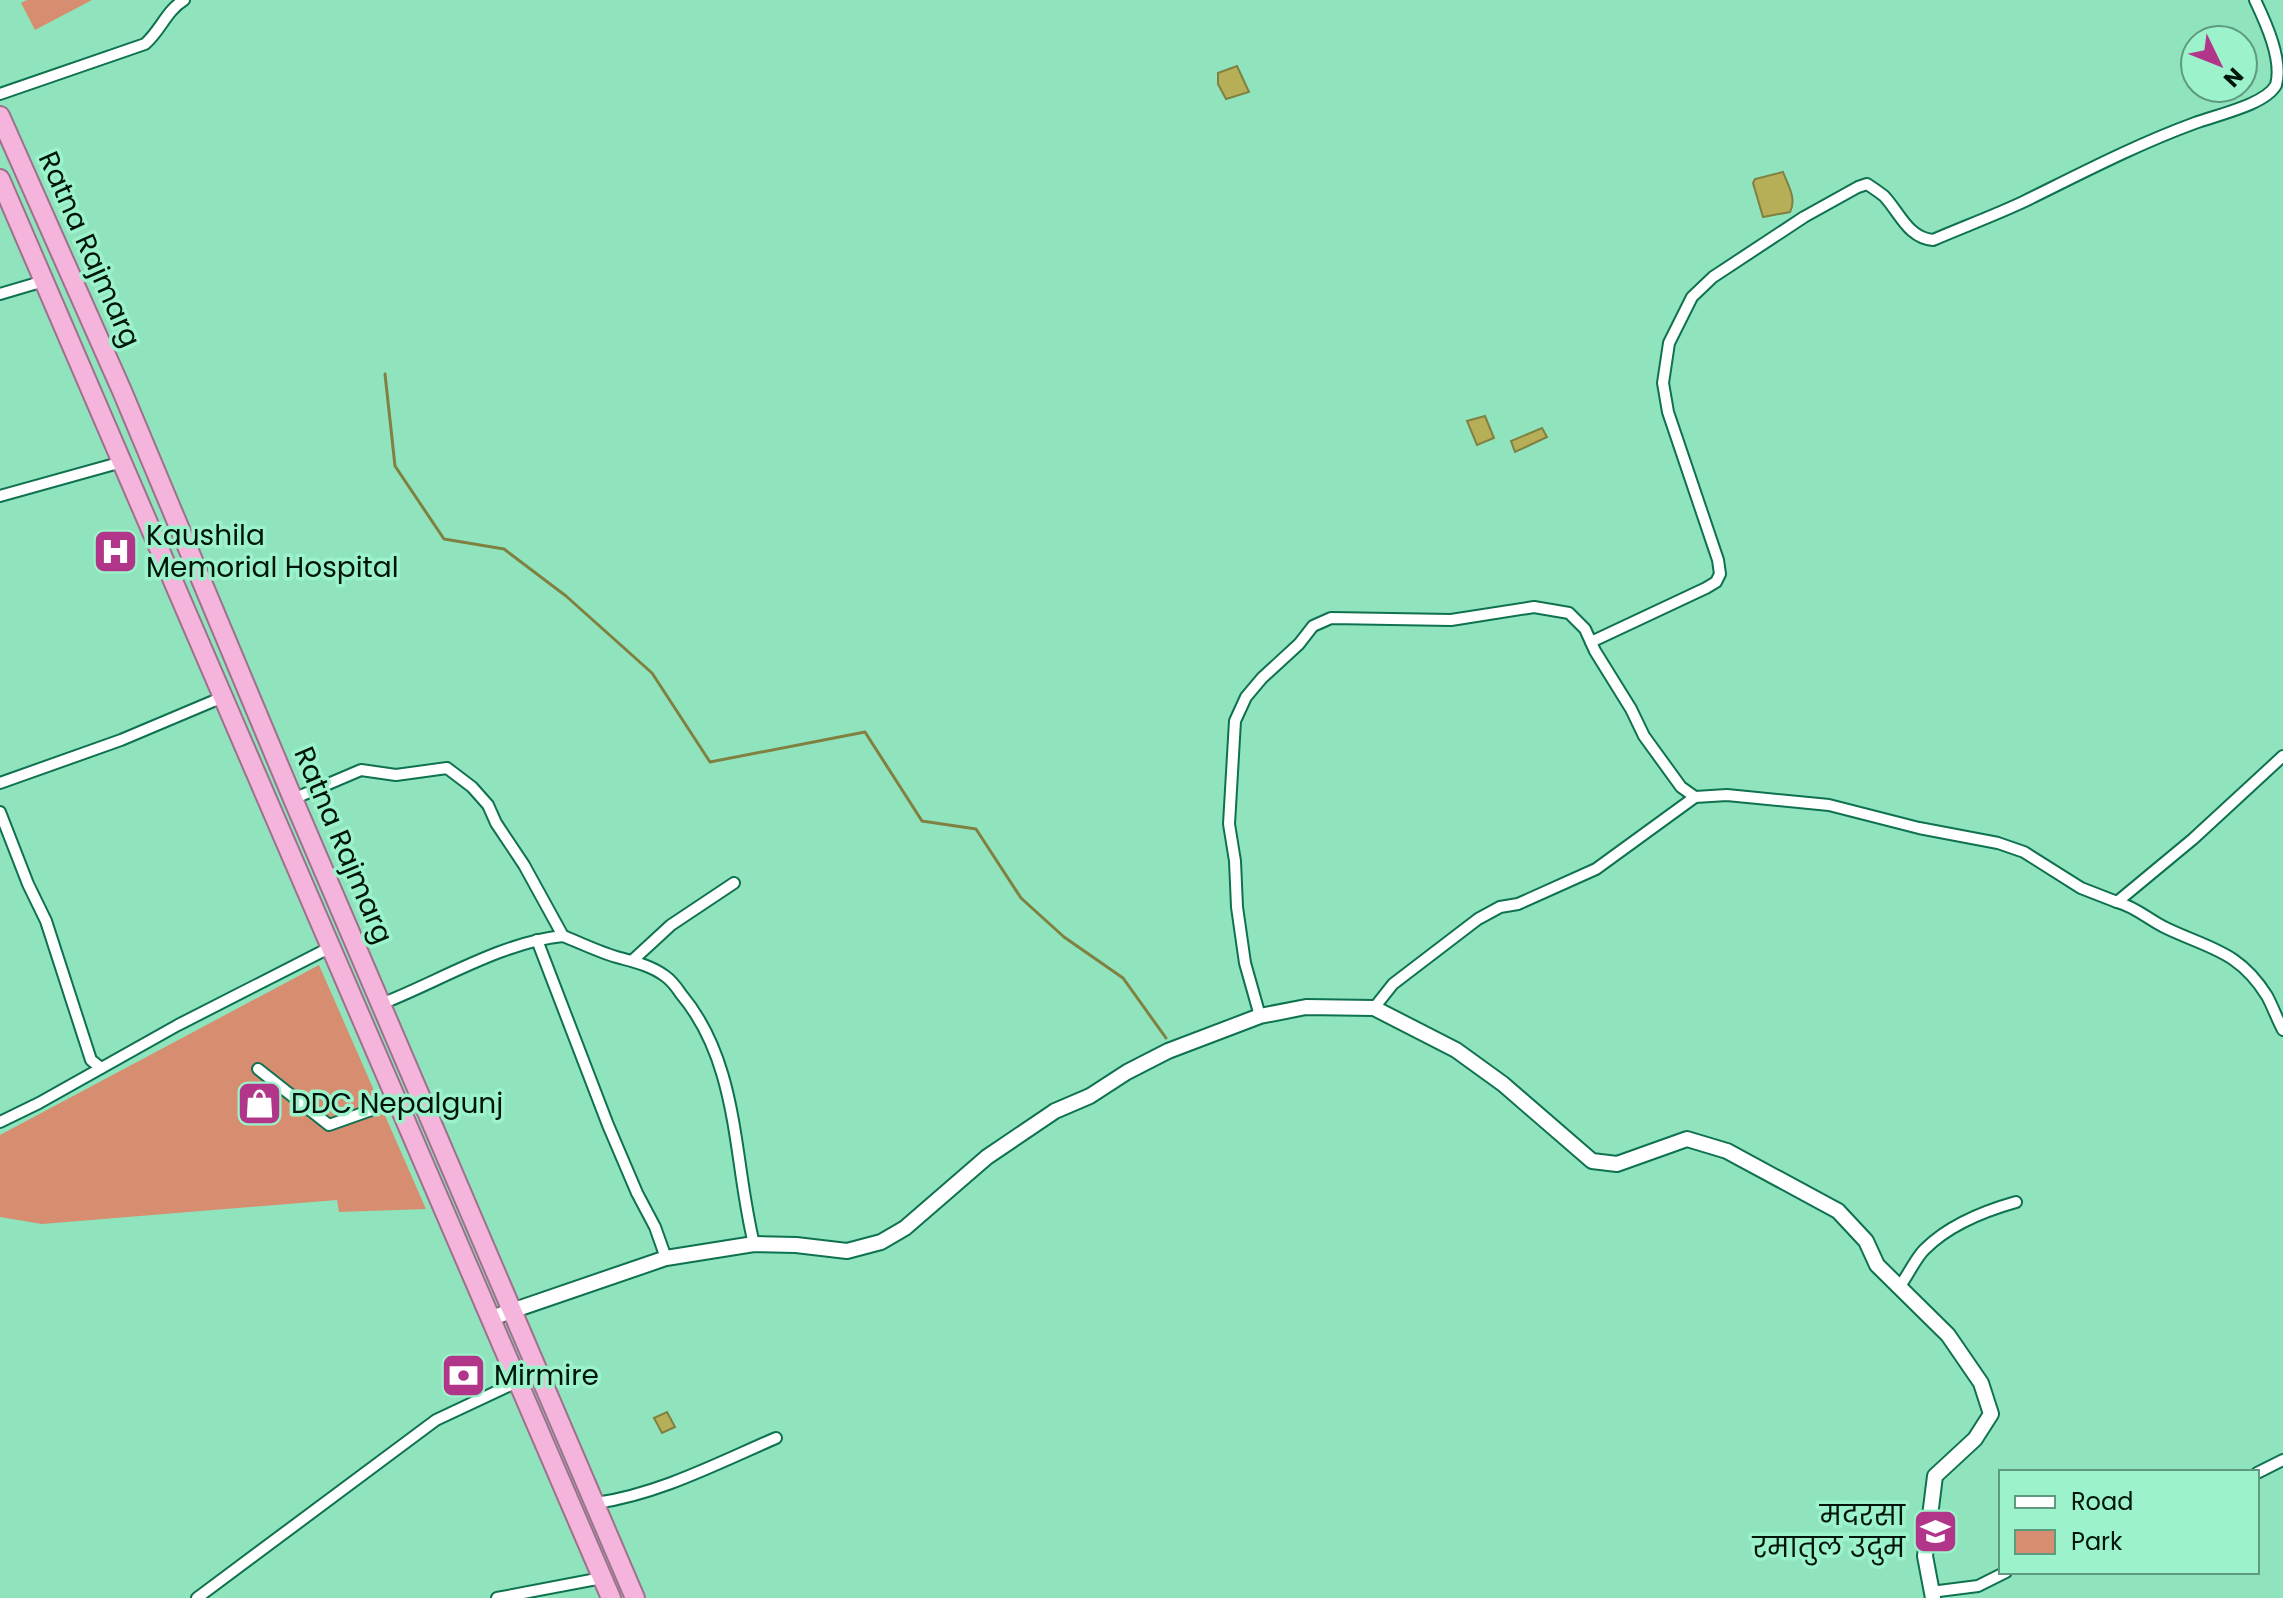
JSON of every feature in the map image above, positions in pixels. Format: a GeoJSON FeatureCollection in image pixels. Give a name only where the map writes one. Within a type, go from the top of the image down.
{"type":"FeatureCollection","features":[{"type":"Feature","properties":{"kind":"highway","name":"Ratna Rajmarg"},"geometry":{"type":"LineString","coordinates":[[0,116],[122,391],[635,1598]]}},
{"type":"Feature","properties":{"kind":"highway","name":"Ratna Rajmarg"},"geometry":{"type":"LineString","coordinates":[[0,179],[611,1598]]}},
{"type":"Feature","properties":{"kind":"street"},"geometry":{"type":"LineString","coordinates":[[0,94],[145,44],[158,33],[170,10],[184,0]]}},
{"type":"Feature","properties":{"kind":"street"},"geometry":{"type":"LineString","coordinates":[[1591,642],[1706,588],[1716,582],[1720,574],[1668,412],[1663,383],[1669,343],[1692,297],[1713,277],[1791,225],[1858,187],[1867,184],[1884,196],[1914,234],[1921,239],[1933,240],[2021,203],[2148,140],[2269,95],[2278,84],[2282,70],[2278,52],[2255,0]]}},
{"type":"Feature","properties":{"kind":"street"},"geometry":{"type":"LineString","coordinates":[[0,294],[44,281]]}},
{"type":"Feature","properties":{"kind":"street"},"geometry":{"type":"LineString","coordinates":[[0,496],[122,462]]}},
{"type":"Feature","properties":{"kind":"street"},"geometry":{"type":"LineString","coordinates":[[1260,1016],[1245,963],[1229,824],[1235,721],[1246,697],[1313,626],[1331,618],[1451,620],[1543,608],[1569,613],[1579,620],[1644,736],[1681,787],[1695,797]]}},
{"type":"Feature","properties":{"kind":"street"},"geometry":{"type":"LineString","coordinates":[[0,783],[121,740],[223,697]]}},
{"type":"Feature","properties":{"kind":"street"},"geometry":{"type":"LineString","coordinates":[[2117,902],[2193,839],[2283,756]]}},
{"type":"Feature","properties":{"kind":"street"},"geometry":{"type":"LineString","coordinates":[[293,799],[361,770],[371,769],[396,775],[447,768],[472,787],[488,805],[563,936]]}},
{"type":"Feature","properties":{"kind":"street"},"geometry":{"type":"LineString","coordinates":[[1374,1008],[1393,984],[1478,919],[1500,907],[1529,899],[1596,869],[1695,797],[1727,795],[1806,802],[1998,843],[2024,852],[2081,888],[2128,905],[2165,928],[2203,942],[2239,962],[2268,997],[2283,1030]]}},
{"type":"Feature","properties":{"kind":"street"},"geometry":{"type":"LineString","coordinates":[[0,812],[46,921],[91,1060],[101,1068]]}},
{"type":"Feature","properties":{"kind":"street"},"geometry":{"type":"LineString","coordinates":[[633,960],[671,925],[734,883]]}},
{"type":"Feature","properties":{"kind":"street"},"geometry":{"type":"LineString","coordinates":[[381,1004],[537,940],[563,936],[621,959],[633,960],[666,976],[693,1008],[714,1049],[732,1106],[754,1244]]}},
{"type":"Feature","properties":{"kind":"street"},"geometry":{"type":"LineString","coordinates":[[537,940],[608,1125],[666,1258]]}},
{"type":"Feature","properties":{"kind":"street"},"geometry":{"type":"LineString","coordinates":[[0,1122],[178,1025],[331,947]]}},
{"type":"Feature","properties":{"kind":"street"},"geometry":{"type":"LineString","coordinates":[[491,1318],[666,1258],[754,1244],[847,1251],[881,1242],[905,1228],[987,1157],[1055,1111],[1090,1096],[1168,1051],[1260,1016],[1306,1007],[1374,1008],[1456,1050],[1503,1084],[1592,1161],[1617,1164],[1687,1139],[1727,1151],[1838,1211],[1866,1241],[1877,1265],[1948,1335],[1981,1383],[1991,1414],[1975,1439],[1935,1476],[1925,1556],[1932,1595],[1978,1586],[2002,1574]]}},
{"type":"Feature","properties":{"kind":"street"},"geometry":{"type":"LineString","coordinates":[[258,1069],[329,1125],[397,1101]]}},
{"type":"Feature","properties":{"kind":"street"},"geometry":{"type":"LineString","coordinates":[[1900,1286],[1913,1270],[1922,1251],[1950,1229],[2016,1202]]}},
{"type":"Feature","properties":{"kind":"street"},"geometry":{"type":"LineString","coordinates":[[197,1598],[436,1420],[539,1375]]}},
{"type":"Feature","properties":{"kind":"street"},"geometry":{"type":"LineString","coordinates":[[596,1503],[614,1501],[675,1481],[776,1438]]}},
{"type":"Feature","properties":{"kind":"street"},"geometry":{"type":"LineString","coordinates":[[2259,1472],[2283,1460]]}},
{"type":"Feature","properties":{"kind":"street"},"geometry":{"type":"LineString","coordinates":[[497,1598],[602,1578]]}},
{"type":"Feature","properties":{"kind":"green space"},"geometry":{"type":"Polygon","coordinates":[[[27,0],[92,0],[35,30],[21,3],[27,0]]]}},
{"type":"Feature","properties":{"kind":"green space"},"geometry":{"type":"Polygon","coordinates":[[[319,965],[426,1209],[339,1212],[337,1200],[42,1224],[0,1217],[0,1135],[319,965]]]}},
{"type":"Feature","properties":{"kind":"shaded area"},"geometry":{"type":"Polygon","coordinates":[[[1237,66],[1249,92],[1226,99],[1218,84],[1218,73],[1237,66]]]}},
{"type":"Feature","properties":{"kind":"shaded area"},"geometry":{"type":"Polygon","coordinates":[[[1783,172],[1792,197],[1790,212],[1763,217],[1753,183],[1755,179],[1783,172]]]}},
{"type":"Feature","properties":{"kind":"shaded area"},"geometry":{"type":"Polygon","coordinates":[[[1485,416],[1494,438],[1477,445],[1467,421],[1485,416]]]}},
{"type":"Feature","properties":{"kind":"shaded area"},"geometry":{"type":"Polygon","coordinates":[[[1542,428],[1547,437],[1515,452],[1511,441],[1542,428]]]}},
{"type":"Feature","properties":{"kind":"shaded area"},"geometry":{"type":"Polygon","coordinates":[[[667,1412],[675,1427],[662,1433],[654,1418],[667,1412]]]}},
{"type":"Feature","properties":{"kind":"waterway"},"geometry":{"type":"LineString","coordinates":[[385,374],[395,466],[444,539],[504,549],[566,596],[652,673],[710,762],[865,732],[922,821],[976,829],[1021,898],[1064,937],[1123,978],[1166,1038]]}},
{"type":"Feature","properties":{"kind":"place","name":"Kaushila Memorial Hospital"},"geometry":{"type":"Point","coordinates":[115,551]}},
{"type":"Feature","properties":{"kind":"place","name":"DDC Nepalgunj"},"geometry":{"type":"Point","coordinates":[260,1103]}},
{"type":"Feature","properties":{"kind":"place","name":"Mirmire"},"geometry":{"type":"Point","coordinates":[463,1375]}},
{"type":"Feature","properties":{"kind":"place","name":"मदरसा रमातुल उदुम"},"geometry":{"type":"Point","coordinates":[1936,1531]}}]}
